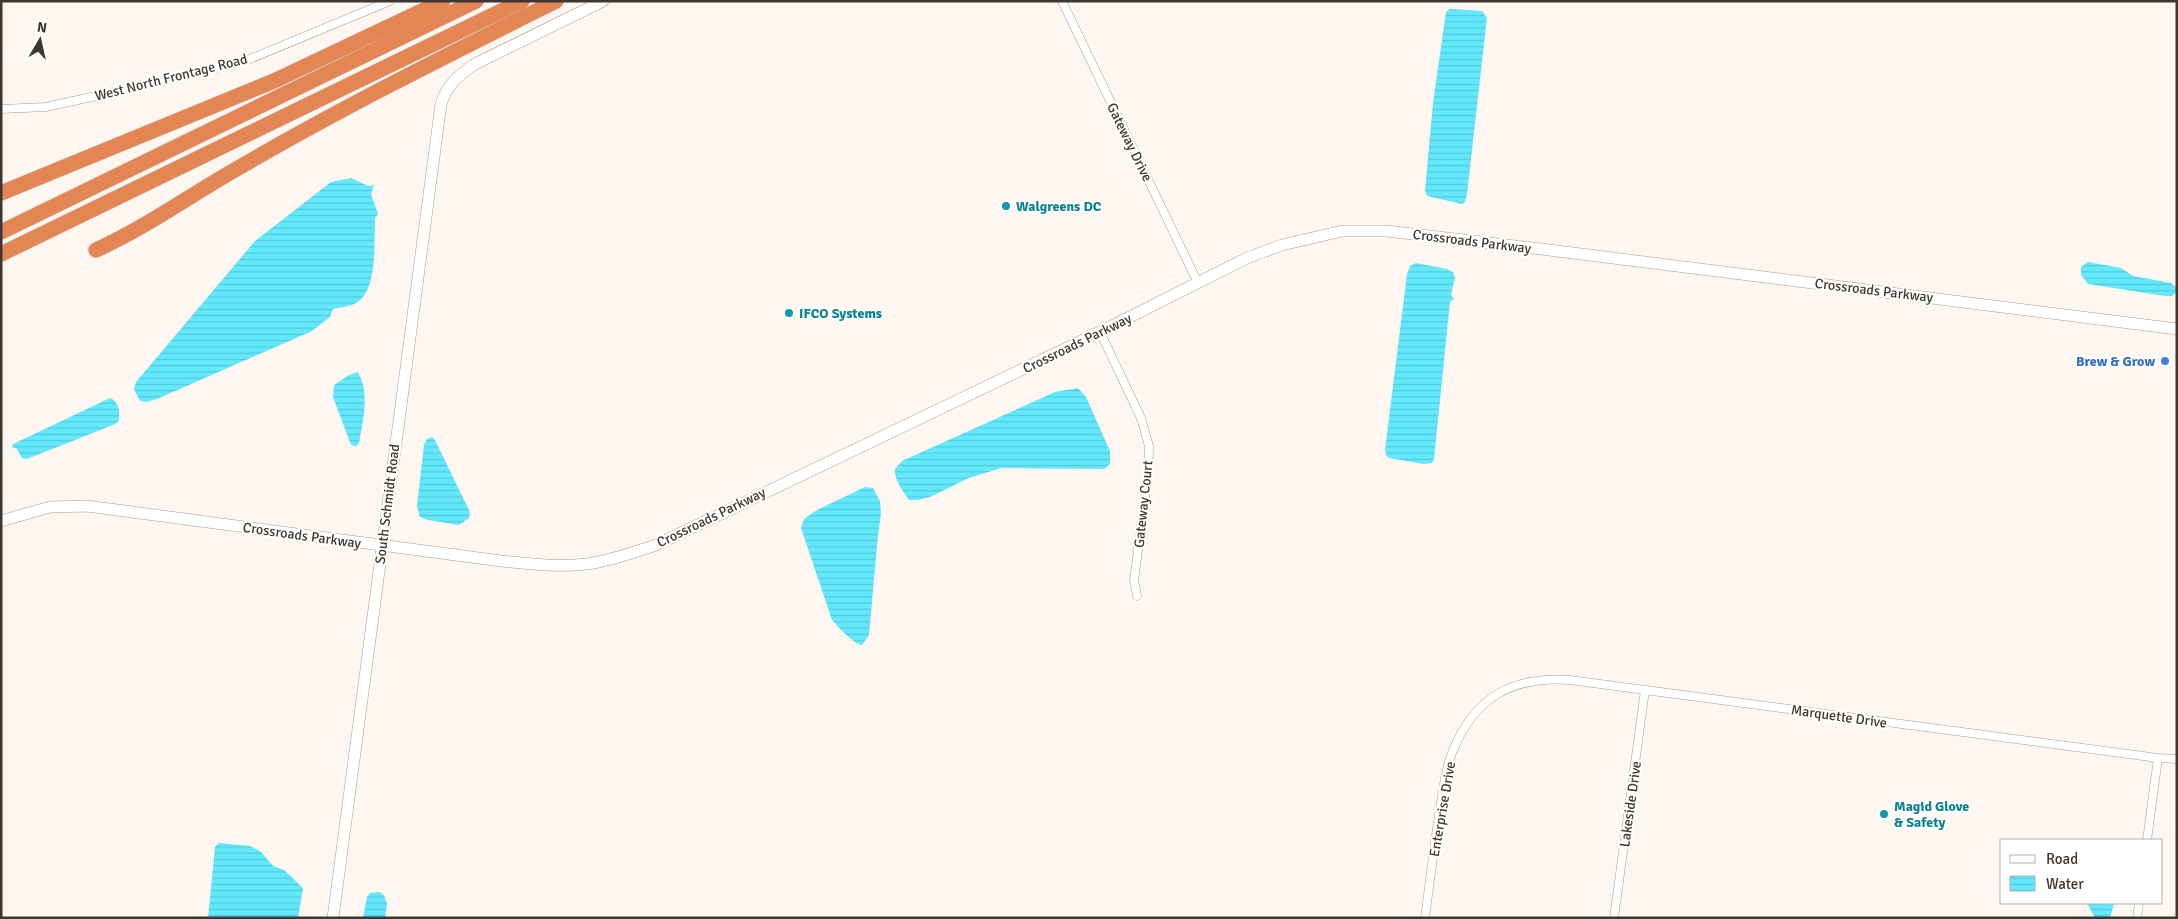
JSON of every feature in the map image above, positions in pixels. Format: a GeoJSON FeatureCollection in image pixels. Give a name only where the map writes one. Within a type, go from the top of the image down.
{"type":"FeatureCollection","features":[{"type":"Feature","properties":{"kind":"highway"},"geometry":{"type":"LineString","coordinates":[[1,193],[274,81],[443,1]]}},
{"type":"Feature","properties":{"kind":"highway"},"geometry":{"type":"LineString","coordinates":[[1,232],[476,1]]}},
{"type":"Feature","properties":{"kind":"highway"},"geometry":{"type":"LineString","coordinates":[[1,254],[522,1]]}},
{"type":"Feature","properties":{"kind":"highway"},"geometry":{"type":"LineString","coordinates":[[96,250],[125,237],[272,149],[433,62],[556,1]]}},
{"type":"Feature","properties":{"kind":"street","name":"West North Frontage Road"},"geometry":{"type":"LineString","coordinates":[[1,109],[46,107],[245,61],[390,1]]}},
{"type":"Feature","properties":{"kind":"street","name":"South Schmidt Road"},"geometry":{"type":"LineString","coordinates":[[333,918],[441,104],[445,91],[454,79],[473,65],[603,1]]}},
{"type":"Feature","properties":{"kind":"street","name":"Gateway Drive"},"geometry":{"type":"LineString","coordinates":[[1062,1],[1198,283]]}},
{"type":"Feature","properties":{"kind":"street","name":"Crossroads Parkway"},"geometry":{"type":"LineString","coordinates":[[1,521],[50,507],[86,506],[539,565],[592,563],[623,556],[656,545],[1100,332],[1247,258],[1282,245],[1342,231],[1371,230],[1586,254],[2177,329]]}},
{"type":"Feature","properties":{"kind":"street","name":"Gateway Court"},"geometry":{"type":"LineString","coordinates":[[1100,332],[1141,418],[1149,446],[1148,476],[1134,580],[1137,596]]}},
{"type":"Feature","properties":{"kind":"street","name":"Marquette Drive"},"geometry":{"type":"LineString","coordinates":[[1503,690],[1533,680],[1552,679],[2177,759]]}},
{"type":"Feature","properties":{"kind":"street","name":"Enterprise Drive"},"geometry":{"type":"LineString","coordinates":[[1425,918],[1436,833],[1451,754],[1466,724],[1480,706],[1503,690]]}},
{"type":"Feature","properties":{"kind":"street","name":"Lakeside Drive"},"geometry":{"type":"LineString","coordinates":[[1614,918],[1645,690]]}},
{"type":"Feature","properties":{"kind":"street"},"geometry":{"type":"LineString","coordinates":[[2147,839],[2158,758]]}},
{"type":"Feature","properties":{"kind":"street"},"geometry":{"type":"LineString","coordinates":[[2137,918],[2139,904]]}},
{"type":"Feature","properties":{"kind":"water"},"geometry":{"type":"Polygon","coordinates":[[[1450,9],[1482,11],[1487,18],[1467,194],[1465,202],[1462,204],[1427,196],[1425,191],[1433,103],[1446,12],[1450,9]]]}},
{"type":"Feature","properties":{"kind":"water"},"geometry":{"type":"Polygon","coordinates":[[[351,178],[368,186],[374,185],[371,194],[378,214],[375,218],[371,277],[363,297],[354,304],[333,309],[330,317],[312,331],[157,399],[147,402],[140,401],[134,389],[136,382],[255,241],[331,182],[351,178]]]}},
{"type":"Feature","properties":{"kind":"water"},"geometry":{"type":"Polygon","coordinates":[[[2088,262],[2121,268],[2133,276],[2171,283],[2177,288],[2177,292],[2172,296],[2165,296],[2088,284],[2081,275],[2081,267],[2088,262]]]}},
{"type":"Feature","properties":{"kind":"water"},"geometry":{"type":"Polygon","coordinates":[[[1416,263],[1447,269],[1453,272],[1455,278],[1451,295],[1454,299],[1450,302],[1434,459],[1432,463],[1424,464],[1389,458],[1385,450],[1407,274],[1410,266],[1416,263]]]}},
{"type":"Feature","properties":{"kind":"water"},"geometry":{"type":"Polygon","coordinates":[[[358,372],[362,380],[365,398],[359,443],[356,446],[351,445],[333,397],[334,385],[349,375],[358,372]]]}},
{"type":"Feature","properties":{"kind":"water"},"geometry":{"type":"Polygon","coordinates":[[[1078,388],[1086,397],[1110,451],[1110,464],[1104,469],[1001,468],[969,478],[930,497],[918,500],[909,500],[899,485],[895,469],[902,461],[1055,392],[1078,388]]]}},
{"type":"Feature","properties":{"kind":"water"},"geometry":{"type":"Polygon","coordinates":[[[110,398],[117,405],[119,412],[118,422],[113,425],[27,459],[22,458],[17,449],[12,447],[13,444],[110,398]]]}},
{"type":"Feature","properties":{"kind":"water"},"geometry":{"type":"Polygon","coordinates":[[[432,437],[470,512],[469,518],[459,525],[420,517],[417,506],[424,445],[427,439],[432,437]]]}},
{"type":"Feature","properties":{"kind":"water"},"geometry":{"type":"Polygon","coordinates":[[[865,487],[873,488],[880,501],[881,514],[869,635],[862,645],[842,631],[832,620],[801,528],[804,519],[817,510],[865,487]]]}},
{"type":"Feature","properties":{"kind":"water"},"geometry":{"type":"Polygon","coordinates":[[[219,843],[250,846],[260,851],[273,866],[284,870],[303,888],[298,918],[208,918],[215,847],[219,843]]]}},
{"type":"Feature","properties":{"kind":"water"},"geometry":{"type":"Polygon","coordinates":[[[379,892],[384,895],[387,904],[385,918],[363,918],[367,897],[370,893],[379,892]]]}},
{"type":"Feature","properties":{"kind":"water"},"geometry":{"type":"Polygon","coordinates":[[[2088,904],[2114,904],[2110,918],[2095,918],[2088,904]]]}},
{"type":"Feature","properties":{"kind":"place","name":"Walgreens DC"},"geometry":{"type":"Point","coordinates":[1006,206]}},
{"type":"Feature","properties":{"kind":"place","name":"IFCO Systems"},"geometry":{"type":"Point","coordinates":[789,313]}},
{"type":"Feature","properties":{"kind":"place","name":"Brew & Grow"},"geometry":{"type":"Point","coordinates":[2165,361]}},
{"type":"Feature","properties":{"kind":"place","name":"Magid Glove & Safety"},"geometry":{"type":"Point","coordinates":[1884,814]}}]}
